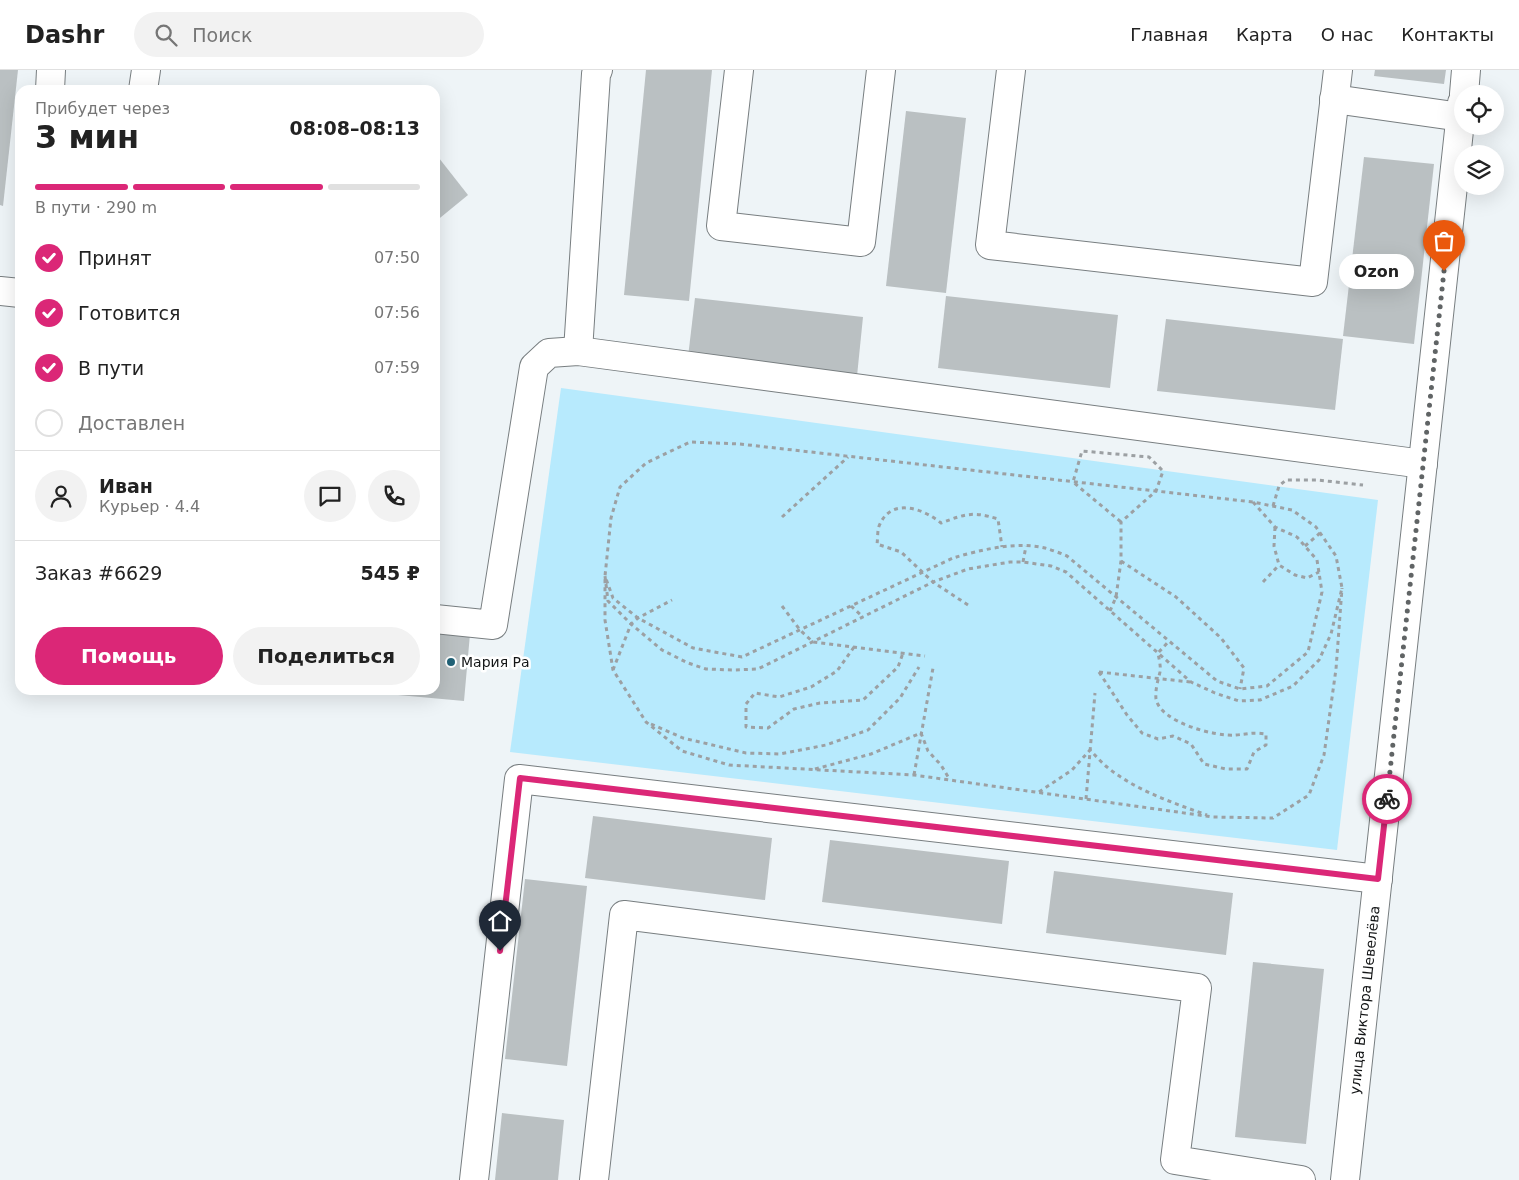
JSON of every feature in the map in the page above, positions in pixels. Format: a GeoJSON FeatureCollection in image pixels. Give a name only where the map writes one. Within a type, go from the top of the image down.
{"type":"FeatureCollection","features":[{"type":"Feature","properties":{"kind":"street"},"geometry":{"type":"LineString","coordinates":[[50,85],[51,70]]}},
{"type":"Feature","properties":{"kind":"street"},"geometry":{"type":"LineString","coordinates":[[144,85],[146,70]]}},
{"type":"Feature","properties":{"kind":"street"},"geometry":{"type":"LineString","coordinates":[[578,350],[596,74],[598,70]]}},
{"type":"Feature","properties":{"kind":"street"},"geometry":{"type":"LineString","coordinates":[[594,232],[614,70]]}},
{"type":"Feature","properties":{"kind":"street"},"geometry":{"type":"LineString","coordinates":[[739,70],[721,226],[861,242],[881,70]]}},
{"type":"Feature","properties":{"kind":"street"},"geometry":{"type":"LineString","coordinates":[[1006,70],[1011,70],[990,245],[1313,282],[1338,70]]}},
{"type":"Feature","properties":{"kind":"street","name":"улица Виктора Шевелёва"},"geometry":{"type":"LineString","coordinates":[[1464,85],[1466,70]]}},
{"type":"Feature","properties":{"kind":"street"},"geometry":{"type":"LineString","coordinates":[[1334,99],[1454,105]]}},
{"type":"Feature","properties":{"kind":"street","name":"улица Виктора Шевелёва"},"geometry":{"type":"LineString","coordinates":[[1346,1180],[1459,135]]}},
{"type":"Feature","properties":{"kind":"street"},"geometry":{"type":"LineString","coordinates":[[0,291],[15,292]]}},
{"type":"Feature","properties":{"kind":"street"},"geometry":{"type":"LineString","coordinates":[[440,620],[493,625],[534,367],[549,353],[578,350],[1423,464]]}},
{"type":"Feature","properties":{"kind":"street"},"geometry":{"type":"LineString","coordinates":[[474,1180],[520,778],[1378,879]]}},
{"type":"Feature","properties":{"kind":"street"},"geometry":{"type":"LineString","coordinates":[[594,1180],[624,915],[1197,988],[1175,1160],[1301,1180]]}},
{"type":"Feature","properties":{"kind":"path"},"geometry":{"type":"LineString","coordinates":[[690,442],[740,444],[848,456],[1253,502],[1292,510],[1316,527],[1336,556],[1342,588],[1336,669],[1324,755],[1309,795],[1273,818],[1213,817],[914,775],[729,765],[682,751],[646,722],[613,670],[605,620],[605,576],[611,518],[620,487],[646,463],[690,442]]}},
{"type":"Feature","properties":{"kind":"path"},"geometry":{"type":"LineString","coordinates":[[1073,482],[1082,452],[1149,457],[1163,471],[1156,491],[1121,522],[1121,562],[1116,597],[1110,611]]}},
{"type":"Feature","properties":{"kind":"path"},"geometry":{"type":"LineString","coordinates":[[782,518],[848,456]]}},
{"type":"Feature","properties":{"kind":"path"},"geometry":{"type":"LineString","coordinates":[[1273,506],[1279,486],[1286,480],[1317,480],[1364,485]]}},
{"type":"Feature","properties":{"kind":"path"},"geometry":{"type":"LineString","coordinates":[[1073,482],[1121,522]]}},
{"type":"Feature","properties":{"kind":"path"},"geometry":{"type":"LineString","coordinates":[[605,576],[613,598],[638,618],[693,648],[742,657],[953,558],[981,550],[1014,545],[1044,548],[1067,556],[1217,681],[1240,689],[1267,686],[1308,652],[1322,592],[1317,560],[1297,538],[1275,527],[1253,502]]}},
{"type":"Feature","properties":{"kind":"path"},"geometry":{"type":"LineString","coordinates":[[968,605],[922,573],[901,552],[877,544],[879,525],[888,512],[904,506],[931,514],[941,523],[966,514],[983,514],[998,519],[1002,547]]}},
{"type":"Feature","properties":{"kind":"path"},"geometry":{"type":"LineString","coordinates":[[1275,527],[1274,546],[1279,565],[1295,575],[1307,578],[1319,572]]}},
{"type":"Feature","properties":{"kind":"path"},"geometry":{"type":"LineString","coordinates":[[1305,546],[1320,533]]}},
{"type":"Feature","properties":{"kind":"path"},"geometry":{"type":"LineString","coordinates":[[1023,562],[1026,546]]}},
{"type":"Feature","properties":{"kind":"path"},"geometry":{"type":"LineString","coordinates":[[605,576],[608,601],[631,624],[662,650],[688,663],[706,669],[758,669],[934,582],[968,570],[1010,562],[1051,566],[1066,572],[1191,682],[1239,701],[1260,700],[1293,686],[1319,660],[1331,634],[1342,588]]}},
{"type":"Feature","properties":{"kind":"path"},"geometry":{"type":"LineString","coordinates":[[1121,562],[1176,597],[1221,638],[1244,668],[1240,689]]}},
{"type":"Feature","properties":{"kind":"path"},"geometry":{"type":"LineString","coordinates":[[1263,582],[1279,565]]}},
{"type":"Feature","properties":{"kind":"path"},"geometry":{"type":"LineString","coordinates":[[613,670],[631,624],[638,618],[672,600]]}},
{"type":"Feature","properties":{"kind":"path"},"geometry":{"type":"LineString","coordinates":[[782,606],[800,630],[813,642],[925,656]]}},
{"type":"Feature","properties":{"kind":"path"},"geometry":{"type":"LineString","coordinates":[[851,606],[863,617]]}},
{"type":"Feature","properties":{"kind":"path"},"geometry":{"type":"LineString","coordinates":[[1169,641],[1158,653],[1160,671],[1158,679],[1156,700],[1165,714],[1188,726],[1212,733],[1235,736],[1254,732],[1266,734],[1266,745],[1254,752],[1247,769],[1226,769],[1204,764],[1191,744],[1173,736],[1158,739],[1142,733],[1127,715],[1099,672],[1158,679],[1191,682]]}},
{"type":"Feature","properties":{"kind":"path"},"geometry":{"type":"LineString","coordinates":[[854,647],[837,671],[811,687],[779,697],[755,693],[746,704],[746,727],[768,728],[794,709],[820,702],[863,700],[898,667],[902,653]]}},
{"type":"Feature","properties":{"kind":"path"},"geometry":{"type":"LineString","coordinates":[[646,722],[683,738],[746,753],[780,754],[826,745],[868,730],[900,698],[919,666]]}},
{"type":"Feature","properties":{"kind":"path"},"geometry":{"type":"LineString","coordinates":[[914,775],[933,668]]}},
{"type":"Feature","properties":{"kind":"path"},"geometry":{"type":"LineString","coordinates":[[1086,799],[1095,693]]}},
{"type":"Feature","properties":{"kind":"path"},"geometry":{"type":"LineString","coordinates":[[812,770],[871,754],[921,733]]}},
{"type":"Feature","properties":{"kind":"path"},"geometry":{"type":"LineString","coordinates":[[921,733],[928,751],[941,765],[950,780]]}},
{"type":"Feature","properties":{"kind":"path"},"geometry":{"type":"LineString","coordinates":[[1090,750],[1107,767],[1131,782],[1177,804],[1213,817]]}},
{"type":"Feature","properties":{"kind":"path"},"geometry":{"type":"LineString","coordinates":[[1038,792],[1072,770],[1090,750]]}},
{"type":"Feature","properties":{"kind":"shaded area"},"geometry":{"type":"Polygon","coordinates":[[[561,388],[1378,500],[1337,850],[510,752],[561,388]]]}},
{"type":"Feature","properties":{"kind":"building"},"geometry":{"type":"Polygon","coordinates":[[[0,70],[18,70],[3,206],[0,205],[0,70]]]}},
{"type":"Feature","properties":{"kind":"building"},"geometry":{"type":"Polygon","coordinates":[[[646,70],[712,70],[689,301],[624,295],[646,70]]]}},
{"type":"Feature","properties":{"kind":"building"},"geometry":{"type":"Polygon","coordinates":[[[1375,70],[1446,70],[1444,84],[1374,76],[1375,70]]]}},
{"type":"Feature","properties":{"kind":"building"},"geometry":{"type":"Polygon","coordinates":[[[906,111],[966,118],[946,293],[886,286],[906,111]]]}},
{"type":"Feature","properties":{"kind":"building"},"geometry":{"type":"Polygon","coordinates":[[[1364,157],[1434,164],[1414,344],[1343,336],[1364,157]]]}},
{"type":"Feature","properties":{"kind":"building"},"geometry":{"type":"Polygon","coordinates":[[[440,159],[468,195],[440,218],[440,159]]]}},
{"type":"Feature","properties":{"kind":"building"},"geometry":{"type":"Polygon","coordinates":[[[946,296],[1118,315],[1110,388],[938,368],[946,296]]]}},
{"type":"Feature","properties":{"kind":"building"},"geometry":{"type":"Polygon","coordinates":[[[695,298],[863,317],[857,376],[688,357],[695,298]]]}},
{"type":"Feature","properties":{"kind":"building"},"geometry":{"type":"Polygon","coordinates":[[[1166,319],[1343,339],[1335,410],[1157,391],[1166,319]]]}},
{"type":"Feature","properties":{"kind":"building","name":"Мария Ра"},"geometry":{"type":"Polygon","coordinates":[[[440,631],[470,634],[464,701],[398,695],[440,695],[440,631]]]}},
{"type":"Feature","properties":{"kind":"building"},"geometry":{"type":"Polygon","coordinates":[[[593,816],[772,838],[765,900],[585,878],[593,816]]]}},
{"type":"Feature","properties":{"kind":"building"},"geometry":{"type":"Polygon","coordinates":[[[830,840],[1009,861],[1002,924],[822,902],[830,840]]]}},
{"type":"Feature","properties":{"kind":"building"},"geometry":{"type":"Polygon","coordinates":[[[1054,871],[1233,893],[1226,955],[1046,933],[1054,871]]]}},
{"type":"Feature","properties":{"kind":"building"},"geometry":{"type":"Polygon","coordinates":[[[525,879],[587,886],[567,1066],[505,1059],[525,879]]]}},
{"type":"Feature","properties":{"kind":"building"},"geometry":{"type":"Polygon","coordinates":[[[1253,962],[1324,969],[1306,1144],[1235,1137],[1253,962]]]}},
{"type":"Feature","properties":{"kind":"building"},"geometry":{"type":"Polygon","coordinates":[[[502,1113],[564,1120],[558,1180],[495,1180],[502,1113]]]}},
{"type":"Feature","properties":{"kind":"way so far"},"geometry":{"type":"LineString","coordinates":[[1387,799],[1444,271]]}},
{"type":"Feature","properties":{"kind":"place","name":"Ozon"},"geometry":{"type":"Point","coordinates":[1444,271]}},
{"type":"Feature","properties":{"kind":"place","name":"Мария Ра"},"geometry":{"type":"Point","coordinates":[451,662]}},
{"type":"Feature","properties":{"kind":"route"},"geometry":{"type":"LineString","coordinates":[[500,951],[520,778],[1378,879],[1387,799]]}}]}
